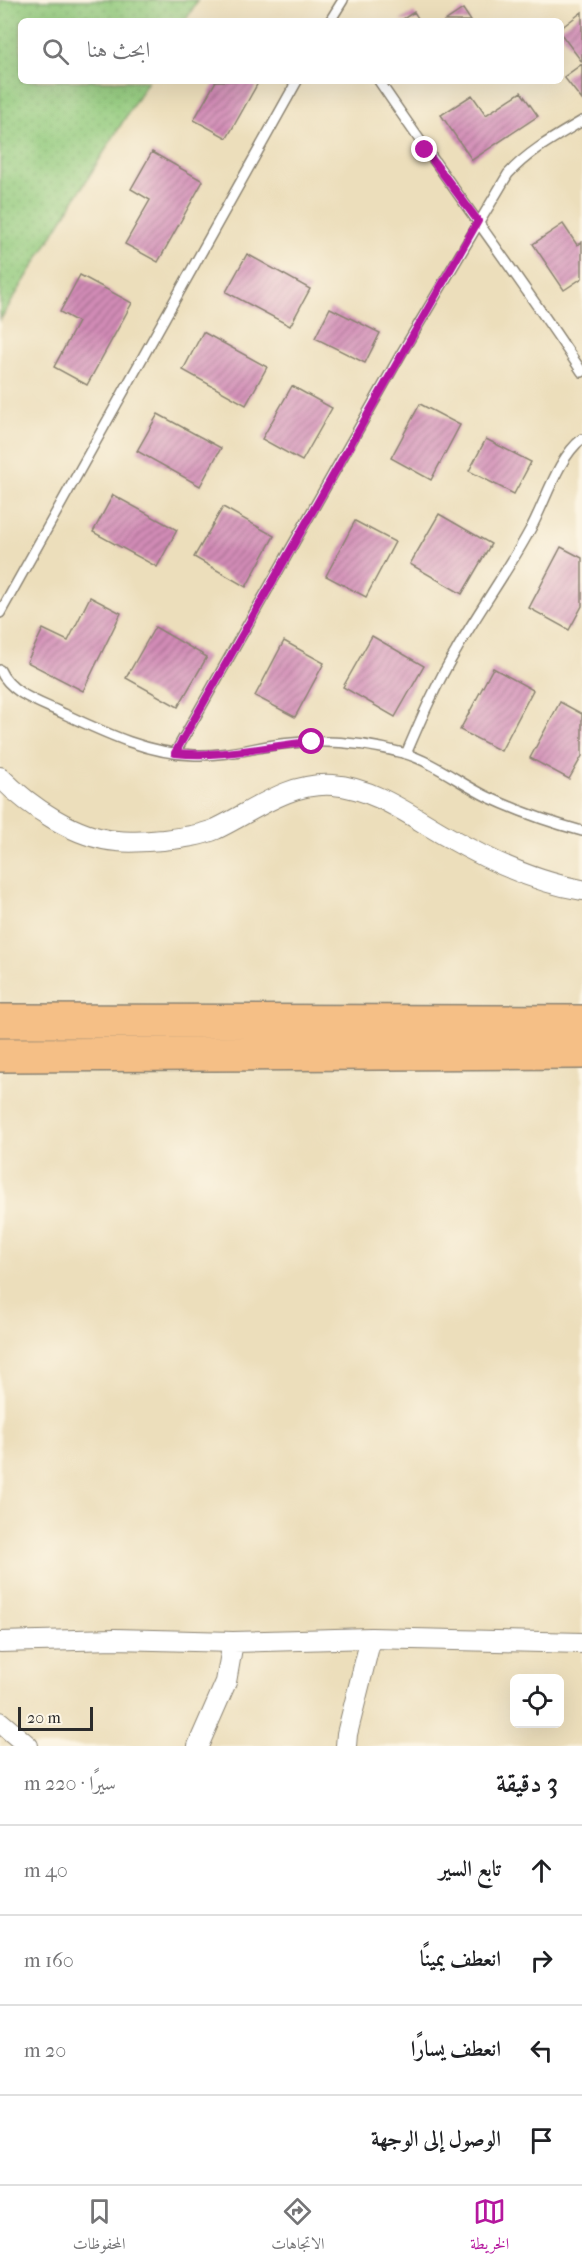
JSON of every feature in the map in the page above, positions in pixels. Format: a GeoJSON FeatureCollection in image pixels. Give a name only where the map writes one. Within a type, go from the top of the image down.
{"type":"FeatureCollection","features":[{"type":"Feature","properties":{"kind":"highway"},"geometry":{"type":"LineString","coordinates":[[0,1021],[582,1022]]}},
{"type":"Feature","properties":{"kind":"highway"},"geometry":{"type":"LineString","coordinates":[[0,1055],[582,1053]]}},
{"type":"Feature","properties":{"kind":"street"},"geometry":{"type":"LineString","coordinates":[[0,777],[21,798],[54,819],[83,832],[116,842],[178,838],[212,831],[269,798],[301,788],[333,785],[361,791],[392,804],[484,856],[563,887],[582,890]]}},
{"type":"Feature","properties":{"kind":"street"},"geometry":{"type":"LineString","coordinates":[[346,1746],[371,1638]]}},
{"type":"Feature","properties":{"kind":"street"},"geometry":{"type":"LineString","coordinates":[[0,1642],[115,1639],[233,1642],[371,1638],[582,1643]]}},
{"type":"Feature","properties":{"kind":"street"},"geometry":{"type":"LineString","coordinates":[[198,1746],[226,1682],[233,1642]]}},
{"type":"Feature","properties":{"kind":"street"},"geometry":{"type":"LineString","coordinates":[[0,1722],[28,1746]]}},
{"type":"Feature","properties":{"kind":"lane"},"geometry":{"type":"LineString","coordinates":[[334,18],[343,0]]}},
{"type":"Feature","properties":{"kind":"lane"},"geometry":{"type":"LineString","coordinates":[[0,613],[295,84]]}},
{"type":"Feature","properties":{"kind":"lane"},"geometry":{"type":"LineString","coordinates":[[381,84],[582,372]]}},
{"type":"Feature","properties":{"kind":"lane"},"geometry":{"type":"LineString","coordinates":[[175,753],[478,221],[508,174],[539,146],[582,121]]}},
{"type":"Feature","properties":{"kind":"lane"},"geometry":{"type":"LineString","coordinates":[[406,754],[424,710],[456,651],[530,531],[562,465],[582,439]]}},
{"type":"Feature","properties":{"kind":"lane"},"geometry":{"type":"LineString","coordinates":[[0,670],[14,688],[38,702],[144,747],[175,753],[225,754],[280,744],[349,742],[406,754],[508,806],[582,831]]}},
{"type":"Feature","properties":{"kind":"green space"},"geometry":{"type":"Polygon","coordinates":[[[0,0],[198,0],[187,18],[18,18],[18,84],[146,84],[0,320],[0,0]]]}},
{"type":"Feature","properties":{"kind":"building"},"geometry":{"type":"Polygon","coordinates":[[[463,9],[469,18],[450,18],[463,9]]]}},
{"type":"Feature","properties":{"kind":"building"},"geometry":{"type":"Polygon","coordinates":[[[414,12],[418,18],[405,18],[414,12]]]}},
{"type":"Feature","properties":{"kind":"building"},"geometry":{"type":"Polygon","coordinates":[[[582,12],[582,62],[564,38],[564,26],[582,12]]]}},
{"type":"Feature","properties":{"kind":"building"},"geometry":{"type":"Polygon","coordinates":[[[582,64],[582,100],[564,77],[582,64]]]}},
{"type":"Feature","properties":{"kind":"building"},"geometry":{"type":"Polygon","coordinates":[[[214,84],[257,84],[227,138],[194,120],[214,84]]]}},
{"type":"Feature","properties":{"kind":"building"},"geometry":{"type":"Polygon","coordinates":[[[521,92],[538,116],[472,160],[441,115],[472,95],[486,115],[521,92]]]}},
{"type":"Feature","properties":{"kind":"building"},"geometry":{"type":"Polygon","coordinates":[[[152,152],[203,181],[158,262],[125,244],[150,200],[131,189],[152,152]]]}},
{"type":"Feature","properties":{"kind":"building"},"geometry":{"type":"Polygon","coordinates":[[[563,224],[577,245],[582,242],[582,278],[564,290],[533,244],[563,224]]]}},
{"type":"Feature","properties":{"kind":"building"},"geometry":{"type":"Polygon","coordinates":[[[247,254],[310,289],[290,326],[226,292],[247,254]]]}},
{"type":"Feature","properties":{"kind":"building"},"geometry":{"type":"Polygon","coordinates":[[[80,275],[132,303],[87,385],[54,367],[78,322],[60,312],[80,275]]]}},
{"type":"Feature","properties":{"kind":"building"},"geometry":{"type":"Polygon","coordinates":[[[330,308],[380,333],[365,363],[315,338],[330,308]]]}},
{"type":"Feature","properties":{"kind":"building"},"geometry":{"type":"Polygon","coordinates":[[[203,332],[267,367],[246,405],[183,370],[203,332]]]}},
{"type":"Feature","properties":{"kind":"building"},"geometry":{"type":"Polygon","coordinates":[[[292,386],[332,408],[302,461],[262,439],[292,386]]]}},
{"type":"Feature","properties":{"kind":"building"},"geometry":{"type":"Polygon","coordinates":[[[420,404],[460,425],[431,480],[391,458],[420,404]]]}},
{"type":"Feature","properties":{"kind":"building"},"geometry":{"type":"Polygon","coordinates":[[[158,414],[221,448],[200,486],[137,451],[158,414]]]}},
{"type":"Feature","properties":{"kind":"building"},"geometry":{"type":"Polygon","coordinates":[[[486,439],[531,462],[514,494],[469,471],[486,439]]]}},
{"type":"Feature","properties":{"kind":"building"},"geometry":{"type":"Polygon","coordinates":[[[113,495],[177,530],[157,567],[93,532],[113,495]]]}},
{"type":"Feature","properties":{"kind":"building"},"geometry":{"type":"Polygon","coordinates":[[[223,507],[274,536],[246,587],[194,557],[223,507]]]}},
{"type":"Feature","properties":{"kind":"building"},"geometry":{"type":"Polygon","coordinates":[[[439,514],[491,544],[462,594],[410,564],[439,514]]]}},
{"type":"Feature","properties":{"kind":"building"},"geometry":{"type":"Polygon","coordinates":[[[355,521],[395,542],[366,597],[326,576],[355,521]]]}},
{"type":"Feature","properties":{"kind":"building"},"geometry":{"type":"Polygon","coordinates":[[[561,547],[582,558],[582,606],[569,630],[529,608],[561,547]]]}},
{"type":"Feature","properties":{"kind":"building"},"geometry":{"type":"Polygon","coordinates":[[[90,597],[121,613],[83,691],[27,662],[43,629],[68,641],[90,597]]]}},
{"type":"Feature","properties":{"kind":"building"},"geometry":{"type":"Polygon","coordinates":[[[155,627],[207,657],[178,707],[126,678],[155,627]]]}},
{"type":"Feature","properties":{"kind":"building"},"geometry":{"type":"Polygon","coordinates":[[[372,636],[424,666],[395,717],[343,687],[372,636]]]}},
{"type":"Feature","properties":{"kind":"building"},"geometry":{"type":"Polygon","coordinates":[[[284,641],[324,663],[295,717],[255,696],[284,641]]]}},
{"type":"Feature","properties":{"kind":"building"},"geometry":{"type":"Polygon","coordinates":[[[493,668],[533,690],[501,751],[460,730],[493,668]]]}},
{"type":"Feature","properties":{"kind":"building"},"geometry":{"type":"Polygon","coordinates":[[[560,702],[582,714],[582,756],[569,779],[530,758],[560,702]]]}},
{"type":"Feature","properties":{"kind":"route"},"geometry":{"type":"LineString","coordinates":[[312,742],[280,744],[225,754],[175,753],[478,221],[425,150]]}}]}
